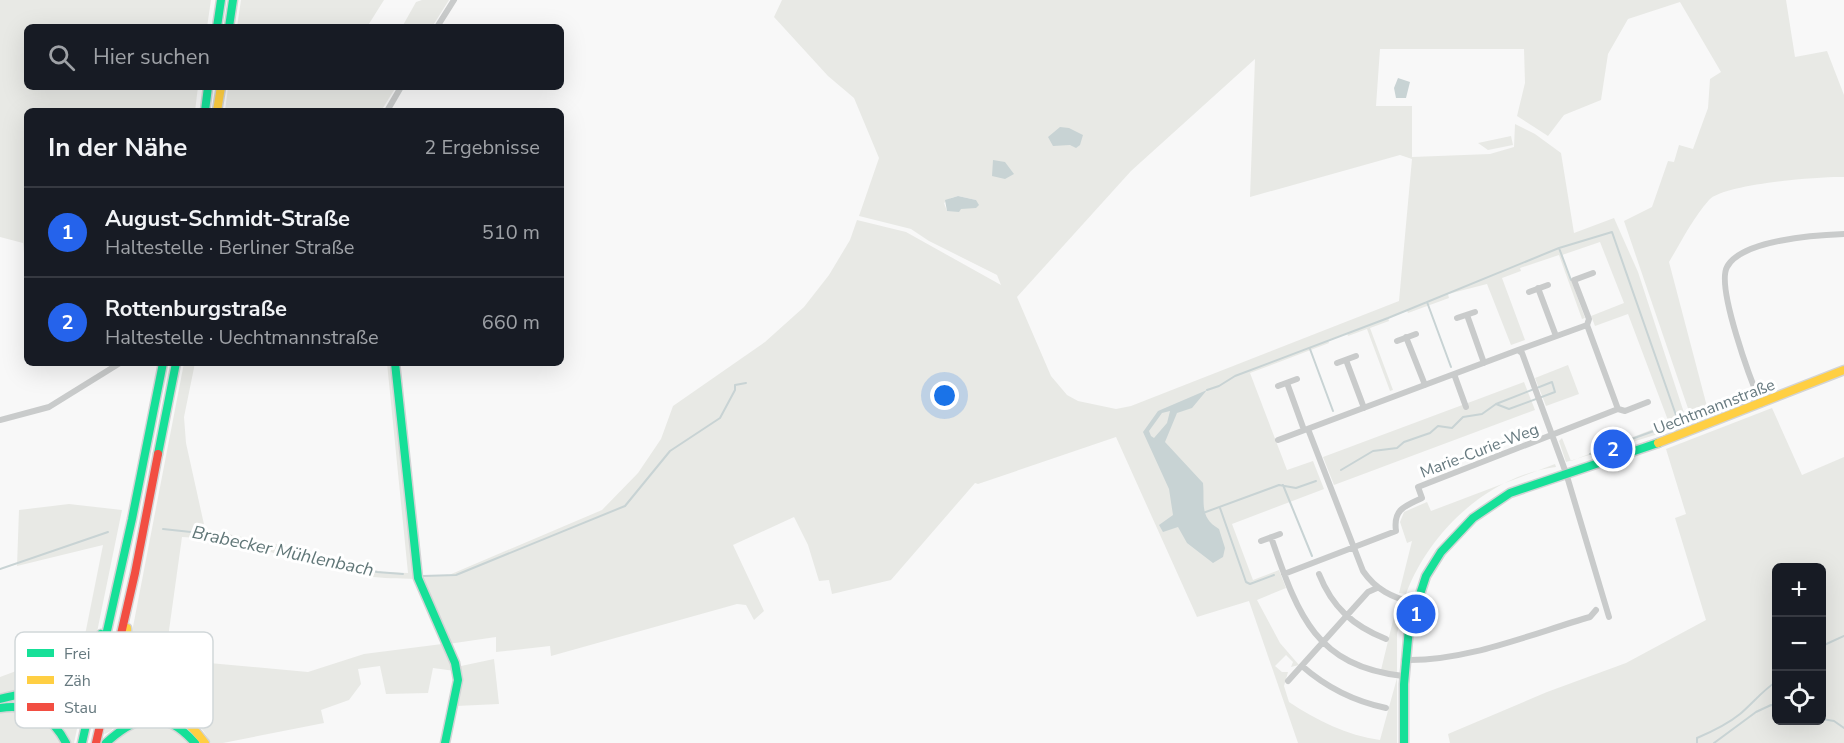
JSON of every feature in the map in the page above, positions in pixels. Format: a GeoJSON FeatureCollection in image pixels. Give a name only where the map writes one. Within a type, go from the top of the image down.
{"type":"FeatureCollection","features":[{"type":"Feature","properties":{"kind":"main road"},"geometry":{"type":"LineString","coordinates":[[217,24],[221,0]]}},
{"type":"Feature","properties":{"kind":"main road"},"geometry":{"type":"LineString","coordinates":[[229,24],[233,0]]}},
{"type":"Feature","properties":{"kind":"main road"},"geometry":{"type":"LineString","coordinates":[[205,108],[208,90]]}},
{"type":"Feature","properties":{"kind":"main road"},"geometry":{"type":"LineString","coordinates":[[218,108],[220,90]]}},
{"type":"Feature","properties":{"kind":"main road"},"geometry":{"type":"LineString","coordinates":[[107,632],[162,366]]}},
{"type":"Feature","properties":{"kind":"main road"},"geometry":{"type":"LineString","coordinates":[[121,632],[175,366]]}},
{"type":"Feature","properties":{"kind":"main road"},"geometry":{"type":"LineString","coordinates":[[395,366],[418,578],[438,629],[455,663],[458,680],[445,743]]}},
{"type":"Feature","properties":{"kind":"main road","name":"Uechtmannstraße"},"geometry":{"type":"LineString","coordinates":[[1404,743],[1404,660],[1413,603],[1429,566],[1439,552],[1469,521],[1497,500],[1566,473],[1692,432],[1844,370]]}},
{"type":"Feature","properties":{"kind":"main road"},"geometry":{"type":"LineString","coordinates":[[127,632],[137,588],[135,573]]}},
{"type":"Feature","properties":{"kind":"main road"},"geometry":{"type":"LineString","coordinates":[[101,632],[105,617],[112,611]]}},
{"type":"Feature","properties":{"kind":"main road"},"geometry":{"type":"LineString","coordinates":[[0,699],[15,696]]}},
{"type":"Feature","properties":{"kind":"main road"},"geometry":{"type":"LineString","coordinates":[[0,708],[15,706]]}},
{"type":"Feature","properties":{"kind":"main road"},"geometry":{"type":"LineString","coordinates":[[57,728],[66,743]]}},
{"type":"Feature","properties":{"kind":"main road"},"geometry":{"type":"LineString","coordinates":[[81,743],[85,728]]}},
{"type":"Feature","properties":{"kind":"main road"},"geometry":{"type":"LineString","coordinates":[[96,743],[99,728]]}},
{"type":"Feature","properties":{"kind":"main road"},"geometry":{"type":"LineString","coordinates":[[106,743],[122,728]]}},
{"type":"Feature","properties":{"kind":"main road"},"geometry":{"type":"LineString","coordinates":[[180,728],[188,733],[195,743]]}},
{"type":"Feature","properties":{"kind":"main road"},"geometry":{"type":"LineString","coordinates":[[195,728],[205,743]]}},
{"type":"Feature","properties":{"kind":"street"},"geometry":{"type":"LineString","coordinates":[[439,24],[454,0]]}},
{"type":"Feature","properties":{"kind":"street"},"geometry":{"type":"LineString","coordinates":[[389,108],[399,90]]}},
{"type":"Feature","properties":{"kind":"street"},"geometry":{"type":"LineString","coordinates":[[1761,404],[1749,375],[1724,287],[1727,267],[1743,252],[1813,235],[1844,234]]}},
{"type":"Feature","properties":{"kind":"street"},"geometry":{"type":"LineString","coordinates":[[1593,273],[1574,280],[1589,319],[1587,325],[1618,409]]}},
{"type":"Feature","properties":{"kind":"street"},"geometry":{"type":"LineString","coordinates":[[1529,292],[1548,285]]}},
{"type":"Feature","properties":{"kind":"street"},"geometry":{"type":"LineString","coordinates":[[1538,288],[1556,336]]}},
{"type":"Feature","properties":{"kind":"street"},"geometry":{"type":"LineString","coordinates":[[1457,318],[1476,312]]}},
{"type":"Feature","properties":{"kind":"street"},"geometry":{"type":"LineString","coordinates":[[1467,315],[1484,363]]}},
{"type":"Feature","properties":{"kind":"street"},"geometry":{"type":"LineString","coordinates":[[1278,440],[1587,325]]}},
{"type":"Feature","properties":{"kind":"street"},"geometry":{"type":"LineString","coordinates":[[1397,341],[1416,334]]}},
{"type":"Feature","properties":{"kind":"street"},"geometry":{"type":"LineString","coordinates":[[1406,337],[1425,385]]}},
{"type":"Feature","properties":{"kind":"street"},"geometry":{"type":"LineString","coordinates":[[1518,350],[1522,353],[1566,473],[1610,617]]}},
{"type":"Feature","properties":{"kind":"street"},"geometry":{"type":"LineString","coordinates":[[1337,363],[1356,356]]}},
{"type":"Feature","properties":{"kind":"street"},"geometry":{"type":"LineString","coordinates":[[1346,360],[1364,408]]}},
{"type":"Feature","properties":{"kind":"street"},"geometry":{"type":"LineString","coordinates":[[0,420],[49,406],[115,366]]}},
{"type":"Feature","properties":{"kind":"street"},"geometry":{"type":"LineString","coordinates":[[1454,374],[1466,407]]}},
{"type":"Feature","properties":{"kind":"street"},"geometry":{"type":"LineString","coordinates":[[1278,386],[1297,379]]}},
{"type":"Feature","properties":{"kind":"street"},"geometry":{"type":"LineString","coordinates":[[1287,383],[1363,572],[1377,588],[1391,597],[1413,603]]}},
{"type":"Feature","properties":{"kind":"street"},"geometry":{"type":"LineString","coordinates":[[1552,436],[1618,409],[1625,411],[1648,402]]}},
{"type":"Feature","properties":{"kind":"street","name":"Marie-Curie-Weg"},"geometry":{"type":"LineString","coordinates":[[1284,574],[1396,531],[1395,518],[1398,511],[1422,498],[1418,487],[1552,436]]}},
{"type":"Feature","properties":{"kind":"street"},"geometry":{"type":"LineString","coordinates":[[1261,541],[1280,534]]}},
{"type":"Feature","properties":{"kind":"street"},"geometry":{"type":"LineString","coordinates":[[1271,537],[1294,604],[1309,626],[1324,642],[1362,666],[1403,676]]}},
{"type":"Feature","properties":{"kind":"street"},"geometry":{"type":"LineString","coordinates":[[1319,574],[1330,598],[1346,617],[1364,630],[1386,639]]}},
{"type":"Feature","properties":{"kind":"street"},"geometry":{"type":"LineString","coordinates":[[1288,681],[1368,592],[1377,588]]}},
{"type":"Feature","properties":{"kind":"street"},"geometry":{"type":"LineString","coordinates":[[1404,660],[1429,661],[1454,656],[1590,616],[1596,610]]}},
{"type":"Feature","properties":{"kind":"street"},"geometry":{"type":"LineString","coordinates":[[1302,666],[1314,677],[1347,697],[1386,708]]}},
{"type":"Feature","properties":{"kind":"shaded area"},"geometry":{"type":"Polygon","coordinates":[[[0,0],[211,0],[207,24],[24,24],[24,90],[198,90],[195,108],[24,108],[24,253],[23,243],[0,237],[0,0]]]}},
{"type":"Feature","properties":{"kind":"shaded area"},"geometry":{"type":"Polygon","coordinates":[[[241,0],[384,0],[369,24],[237,24],[241,0]]]}},
{"type":"Feature","properties":{"kind":"shaded area"},"geometry":{"type":"Polygon","coordinates":[[[449,0],[434,24],[404,24],[416,2],[449,0]]]}},
{"type":"Feature","properties":{"kind":"shaded area"},"geometry":{"type":"Polygon","coordinates":[[[782,0],[1786,0],[1795,57],[1827,51],[1844,95],[1844,177],[1773,182],[1718,194],[1709,200],[1688,230],[1669,262],[1710,418],[1693,423],[1624,221],[1652,207],[1668,161],[1674,162],[1679,145],[1693,149],[1708,108],[1710,79],[1721,72],[1680,2],[1628,19],[1608,54],[1601,100],[1564,115],[1548,136],[1517,116],[1525,83],[1524,49],[1380,49],[1376,106],[1412,106],[1412,157],[1490,154],[1514,147],[1515,124],[1535,134],[1561,153],[1574,233],[1614,218],[1638,272],[1688,425],[1577,459],[1669,423],[1628,314],[1595,326],[1591,316],[1624,303],[1600,242],[1562,255],[1585,318],[1582,319],[1559,255],[1520,268],[1521,271],[1502,278],[1525,340],[1511,345],[1487,284],[1448,294],[1449,298],[1408,313],[1407,311],[1388,317],[1389,321],[1370,328],[1393,390],[1390,391],[1367,329],[1328,340],[1329,343],[1250,373],[1287,470],[1313,461],[1324,489],[1232,524],[1253,580],[1279,570],[1286,588],[1257,600],[1280,643],[1299,665],[1291,667],[1293,662],[1286,655],[1275,666],[1282,672],[1288,672],[1284,686],[1289,702],[1333,726],[1356,735],[1380,740],[1397,678],[1397,743],[1298,743],[1249,601],[1197,617],[1116,437],[978,484],[975,483],[891,580],[832,594],[829,580],[819,581],[808,545],[794,517],[733,545],[764,611],[754,620],[746,605],[737,604],[551,656],[550,646],[496,652],[496,637],[448,644],[420,575],[449,575],[602,510],[638,473],[661,439],[673,406],[765,342],[804,307],[829,275],[850,240],[857,220],[906,232],[1001,285],[997,275],[929,241],[911,229],[859,216],[879,158],[854,98],[828,76],[774,17],[782,0]],[[1255,59],[1131,171],[1017,297],[1051,376],[1067,395],[1078,401],[1116,409],[1131,406],[1399,301],[1412,159],[1400,155],[1250,197],[1255,59]],[[958,196],[944,203],[947,211],[967,207],[976,200],[958,196]]]}},
{"type":"Feature","properties":{"kind":"shaded area"},"geometry":{"type":"Polygon","coordinates":[[[1398,78],[1410,82],[1406,98],[1396,98],[1394,88],[1398,78]]]}},
{"type":"Feature","properties":{"kind":"shaded area"},"geometry":{"type":"Polygon","coordinates":[[[228,90],[394,90],[383,108],[225,108],[228,90]]]}},
{"type":"Feature","properties":{"kind":"shaded area"},"geometry":{"type":"Polygon","coordinates":[[[1060,127],[1069,128],[1083,135],[1080,145],[1076,148],[1070,145],[1053,146],[1048,137],[1060,127]]]}},
{"type":"Feature","properties":{"kind":"shaded area"},"geometry":{"type":"Polygon","coordinates":[[[1511,136],[1513,145],[1488,150],[1478,143],[1511,136]]]}},
{"type":"Feature","properties":{"kind":"shaded area"},"geometry":{"type":"Polygon","coordinates":[[[993,160],[1005,162],[1014,174],[1005,179],[992,176],[993,160]]]}},
{"type":"Feature","properties":{"kind":"shaded area"},"geometry":{"type":"Polygon","coordinates":[[[958,196],[976,200],[979,205],[976,208],[961,209],[959,212],[947,211],[945,200],[958,196]]]}},
{"type":"Feature","properties":{"kind":"shaded area"},"geometry":{"type":"Polygon","coordinates":[[[1568,365],[1579,394],[1546,406],[1535,378],[1568,365]]]}},
{"type":"Feature","properties":{"kind":"shaded area"},"geometry":{"type":"Polygon","coordinates":[[[183,366],[194,366],[184,417],[186,443],[205,529],[294,548],[382,572],[408,573],[387,366],[392,366],[415,579],[368,576],[253,548],[182,537],[169,632],[132,632],[183,366]]]}},
{"type":"Feature","properties":{"kind":"shaded area"},"geometry":{"type":"Polygon","coordinates":[[[1524,382],[1535,410],[1334,485],[1323,457],[1524,382]]]}},
{"type":"Feature","properties":{"kind":"shaded area"},"geometry":{"type":"Polygon","coordinates":[[[1207,390],[1192,408],[1177,413],[1165,442],[1203,483],[1206,515],[1208,520],[1219,529],[1225,548],[1223,557],[1213,563],[1187,543],[1178,527],[1163,532],[1159,525],[1173,515],[1169,489],[1143,432],[1158,411],[1207,390]],[[1170,411],[1162,413],[1149,431],[1151,436],[1154,438],[1167,423],[1170,411]]]}},
{"type":"Feature","properties":{"kind":"shaded area"},"geometry":{"type":"Polygon","coordinates":[[[1772,408],[1802,475],[1844,457],[1844,743],[1450,743],[1448,734],[1547,692],[1626,663],[1706,620],[1675,518],[1686,514],[1666,449],[1772,408]]]}},
{"type":"Feature","properties":{"kind":"shaded area"},"geometry":{"type":"Polygon","coordinates":[[[1562,438],[1571,461],[1566,462],[1559,441],[1562,438]]]}},
{"type":"Feature","properties":{"kind":"shaded area"},"geometry":{"type":"Polygon","coordinates":[[[1555,464],[1556,467],[1535,472],[1555,464]]]}},
{"type":"Feature","properties":{"kind":"shaded area"},"geometry":{"type":"Polygon","coordinates":[[[1506,483],[1464,511],[1446,529],[1416,571],[1406,594],[1399,593],[1412,541],[1407,543],[1400,522],[1404,512],[1427,502],[1431,511],[1506,483]]]}},
{"type":"Feature","properties":{"kind":"shaded area"},"geometry":{"type":"Polygon","coordinates":[[[69,504],[122,510],[97,632],[86,632],[103,545],[17,566],[19,510],[69,504]]]}},
{"type":"Feature","properties":{"kind":"shaded area"},"geometry":{"type":"Polygon","coordinates":[[[1397,604],[1403,605],[1397,634],[1397,674],[1381,670],[1397,604]]]}},
{"type":"Feature","properties":{"kind":"shaded area"},"geometry":{"type":"Polygon","coordinates":[[[442,644],[455,671],[433,668],[428,693],[386,694],[380,666],[358,669],[361,684],[349,700],[321,710],[324,723],[223,743],[211,743],[202,728],[213,728],[213,663],[308,672],[364,654],[442,644]]]}},
{"type":"Feature","properties":{"kind":"shaded area"},"geometry":{"type":"Polygon","coordinates":[[[494,659],[499,704],[456,706],[461,666],[494,659]]]}},
{"type":"Feature","properties":{"kind":"shaded area"},"geometry":{"type":"Polygon","coordinates":[[[15,671],[15,692],[0,695],[0,677],[15,671]]]}},
{"type":"Feature","properties":{"kind":"shaded area"},"geometry":{"type":"Polygon","coordinates":[[[15,710],[15,728],[50,728],[62,743],[0,743],[0,712],[15,710]]]}},
{"type":"Feature","properties":{"kind":"shaded area"},"geometry":{"type":"Polygon","coordinates":[[[63,728],[77,728],[74,743],[69,743],[63,728]]]}},
{"type":"Feature","properties":{"kind":"shaded area"},"geometry":{"type":"Polygon","coordinates":[[[105,728],[113,728],[110,731],[104,734],[105,728]]]}},
{"type":"Feature","properties":{"kind":"shaded area"},"geometry":{"type":"Polygon","coordinates":[[[175,728],[192,743],[109,743],[121,730],[175,728]]]}},
{"type":"Feature","properties":{"kind":"waterway"},"geometry":{"type":"LineString","coordinates":[[1207,390],[1235,376],[1388,318],[1559,248],[1612,232],[1677,418],[1676,423],[1590,454]]}},
{"type":"Feature","properties":{"kind":"waterway"},"geometry":{"type":"LineString","coordinates":[[1559,248],[1571,280]]}},
{"type":"Feature","properties":{"kind":"waterway"},"geometry":{"type":"LineString","coordinates":[[1427,302],[1451,367]]}},
{"type":"Feature","properties":{"kind":"waterway"},"geometry":{"type":"LineString","coordinates":[[1310,349],[1333,411]]}},
{"type":"Feature","properties":{"kind":"waterway"},"geometry":{"type":"LineString","coordinates":[[1341,470],[1373,451],[1397,448],[1404,442],[1430,433],[1438,426],[1452,428],[1463,417],[1482,414],[1496,404],[1509,409],[1555,392],[1552,382],[1496,404]]}},
{"type":"Feature","properties":{"kind":"waterway","name":"Brabecker Mühlenbach"},"geometry":{"type":"LineString","coordinates":[[423,576],[456,575],[625,506],[670,451],[720,418],[735,390],[735,385],[746,383]]}},
{"type":"Feature","properties":{"kind":"waterway"},"geometry":{"type":"LineString","coordinates":[[1203,513],[1279,485],[1296,488],[1316,481]]}},
{"type":"Feature","properties":{"kind":"waterway"},"geometry":{"type":"LineString","coordinates":[[1283,485],[1312,556]]}},
{"type":"Feature","properties":{"kind":"waterway"},"geometry":{"type":"LineString","coordinates":[[1220,508],[1246,582],[1250,584],[1274,575]]}},
{"type":"Feature","properties":{"kind":"waterway","name":"Brabecker Mühlenbach"},"geometry":{"type":"LineString","coordinates":[[163,529],[228,536],[377,572],[403,574]]}},
{"type":"Feature","properties":{"kind":"waterway","name":"Brabecker Mühlenbach"},"geometry":{"type":"LineString","coordinates":[[0,569],[108,532]]}},
{"type":"Feature","properties":{"kind":"waterway"},"geometry":{"type":"LineString","coordinates":[[1826,644],[1844,636]]}},
{"type":"Feature","properties":{"kind":"waterway"},"geometry":{"type":"LineString","coordinates":[[1697,743],[1697,738],[1736,717],[1772,685]]}},
{"type":"Feature","properties":{"kind":"waterway"},"geometry":{"type":"LineString","coordinates":[[1714,743],[1756,712],[1772,705]]}},
{"type":"Feature","properties":{"kind":"waterway"},"geometry":{"type":"LineString","coordinates":[[1826,720],[1834,721],[1844,728]]}},
{"type":"Feature","properties":{"kind":"traffic: fast"},"geometry":{"type":"LineString","coordinates":[[217,24],[221,0]]}},
{"type":"Feature","properties":{"kind":"traffic: fast"},"geometry":{"type":"LineString","coordinates":[[229,24],[233,0]]}},
{"type":"Feature","properties":{"kind":"traffic: fast"},"geometry":{"type":"LineString","coordinates":[[205,108],[208,90]]}},
{"type":"Feature","properties":{"kind":"traffic: fast"},"geometry":{"type":"LineString","coordinates":[[107,632],[162,366]]}},
{"type":"Feature","properties":{"kind":"traffic: fast"},"geometry":{"type":"LineString","coordinates":[[158,454],[175,366]]}},
{"type":"Feature","properties":{"kind":"traffic: fast"},"geometry":{"type":"LineString","coordinates":[[395,366],[418,578],[455,663],[458,680],[445,743]]}},
{"type":"Feature","properties":{"kind":"traffic: fast"},"geometry":{"type":"LineString","coordinates":[[1404,743],[1404,684],[1409,628],[1426,576],[1441,552],[1473,518],[1510,493],[1658,443]]}},
{"type":"Feature","properties":{"kind":"traffic: fast"},"geometry":{"type":"LineString","coordinates":[[0,699],[15,696]]}},
{"type":"Feature","properties":{"kind":"traffic: fast"},"geometry":{"type":"LineString","coordinates":[[0,708],[15,707]]}},
{"type":"Feature","properties":{"kind":"traffic: fast"},"geometry":{"type":"LineString","coordinates":[[56,728],[66,743]]}},
{"type":"Feature","properties":{"kind":"traffic: fast"},"geometry":{"type":"LineString","coordinates":[[82,743],[85,728]]}},
{"type":"Feature","properties":{"kind":"traffic: fast"},"geometry":{"type":"LineString","coordinates":[[106,743],[126,728]]}},
{"type":"Feature","properties":{"kind":"traffic: fast"},"geometry":{"type":"LineString","coordinates":[[178,728],[195,743]]}},
{"type":"Feature","properties":{"kind":"traffic: slow"},"geometry":{"type":"LineString","coordinates":[[218,108],[220,90]]}},
{"type":"Feature","properties":{"kind":"traffic: slow"},"geometry":{"type":"LineString","coordinates":[[1658,443],[1844,370]]}},
{"type":"Feature","properties":{"kind":"traffic: slow"},"geometry":{"type":"LineString","coordinates":[[127,628],[127,632]]}},
{"type":"Feature","properties":{"kind":"traffic: slow"},"geometry":{"type":"LineString","coordinates":[[193,728],[205,743]]}},
{"type":"Feature","properties":{"kind":"traffic: jam"},"geometry":{"type":"LineString","coordinates":[[121,632],[158,454]]}},
{"type":"Feature","properties":{"kind":"traffic: jam"},"geometry":{"type":"LineString","coordinates":[[96,743],[99,728]]}},
{"type":"Feature","properties":{"kind":"place","name":"Rottenburgstraße"},"geometry":{"type":"Point","coordinates":[1613,449]}},
{"type":"Feature","properties":{"kind":"place","name":"August-Schmidt-Straße"},"geometry":{"type":"Point","coordinates":[1416,614]}}]}
